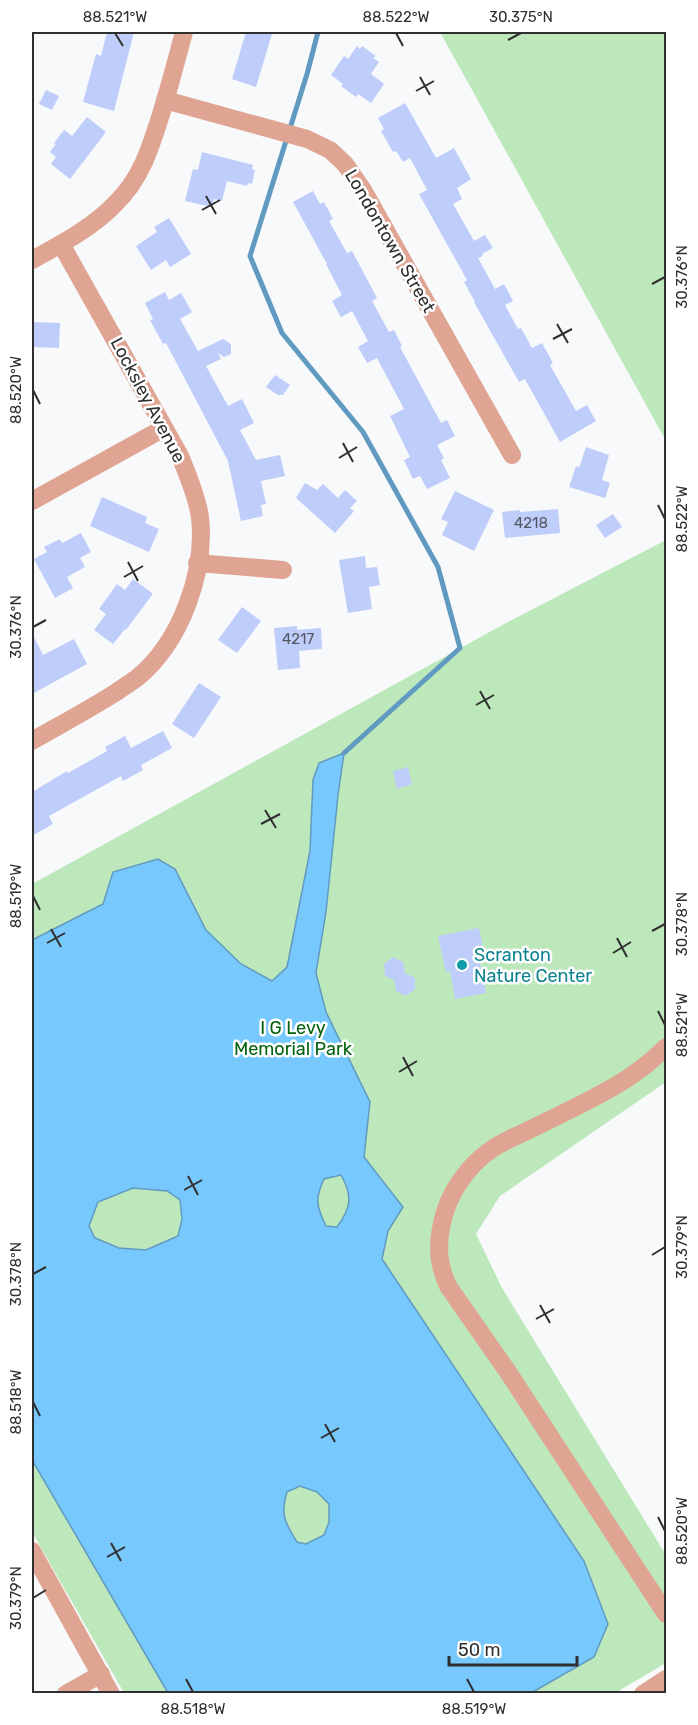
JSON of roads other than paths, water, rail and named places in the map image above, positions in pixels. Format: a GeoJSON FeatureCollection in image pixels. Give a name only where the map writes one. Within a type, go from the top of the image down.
{"type":"FeatureCollection","features":[{"type":"Feature","properties":{"kind":"street"},"geometry":{"type":"LineString","coordinates":[[32,260],[92,224],[115,205],[129,189],[150,152],[184,32]]}},
{"type":"Feature","properties":{"kind":"street","name":"Londontown Street"},"geometry":{"type":"LineString","coordinates":[[165,100],[307,139],[330,150],[345,164],[369,200],[512,455]]}},
{"type":"Feature","properties":{"kind":"street","name":"Locksley Avenue"},"geometry":{"type":"LineString","coordinates":[[32,741],[138,678],[154,661],[184,617],[193,589],[201,532],[200,514],[180,456],[61,244]]}},
{"type":"Feature","properties":{"kind":"street"},"geometry":{"type":"LineString","coordinates":[[32,501],[164,428]]}},
{"type":"Feature","properties":{"kind":"street"},"geometry":{"type":"LineString","coordinates":[[197,563],[283,570]]}},
{"type":"Feature","properties":{"kind":"street"},"geometry":{"type":"LineString","coordinates":[[666,1047],[615,1086],[493,1148],[474,1164],[451,1195],[438,1242],[439,1260],[448,1286],[508,1372],[666,1614]]}},
{"type":"Feature","properties":{"kind":"street"},"geometry":{"type":"LineString","coordinates":[[32,1551],[111,1694]]}},
{"type":"Feature","properties":{"kind":"street"},"geometry":{"type":"LineString","coordinates":[[66,1694],[100,1674]]}},
{"type":"Feature","properties":{"kind":"street"},"geometry":{"type":"LineString","coordinates":[[643,1694],[666,1679]]}},
{"type":"Feature","properties":{"kind":"water"},"geometry":{"type":"Polygon","coordinates":[[[344,753],[326,912],[316,973],[326,1012],[370,1102],[364,1157],[403,1207],[388,1231],[382,1259],[584,1561],[608,1624],[594,1657],[531,1693],[168,1693],[32,1460],[32,940],[103,904],[113,872],[158,859],[175,869],[206,930],[241,964],[272,981],[287,967],[310,851],[313,780],[319,763],[344,753]],[[341,1175],[324,1179],[319,1192],[320,1213],[326,1226],[337,1227],[348,1208],[349,1196],[341,1175]],[[133,1188],[98,1202],[89,1226],[95,1238],[119,1248],[146,1250],[178,1236],[182,1219],[180,1200],[167,1191],[133,1188]],[[300,1486],[287,1492],[284,1507],[285,1518],[297,1542],[306,1544],[324,1535],[329,1522],[329,1504],[317,1492],[300,1486]]]}},
{"type":"Feature","properties":{"kind":"waterway"},"geometry":{"type":"LineString","coordinates":[[318,32],[250,256],[282,333],[363,432],[438,567],[460,648],[344,753]]}},
{"type":"Feature","properties":{"kind":"place","name":"Scranton Nature Center"},"geometry":{"type":"Point","coordinates":[462,965]}},
{"type":"Feature","properties":{"kind":"park label","name":"I G Levy Memorial Park"},"geometry":{"type":"Point","coordinates":[293,1038]}}]}
